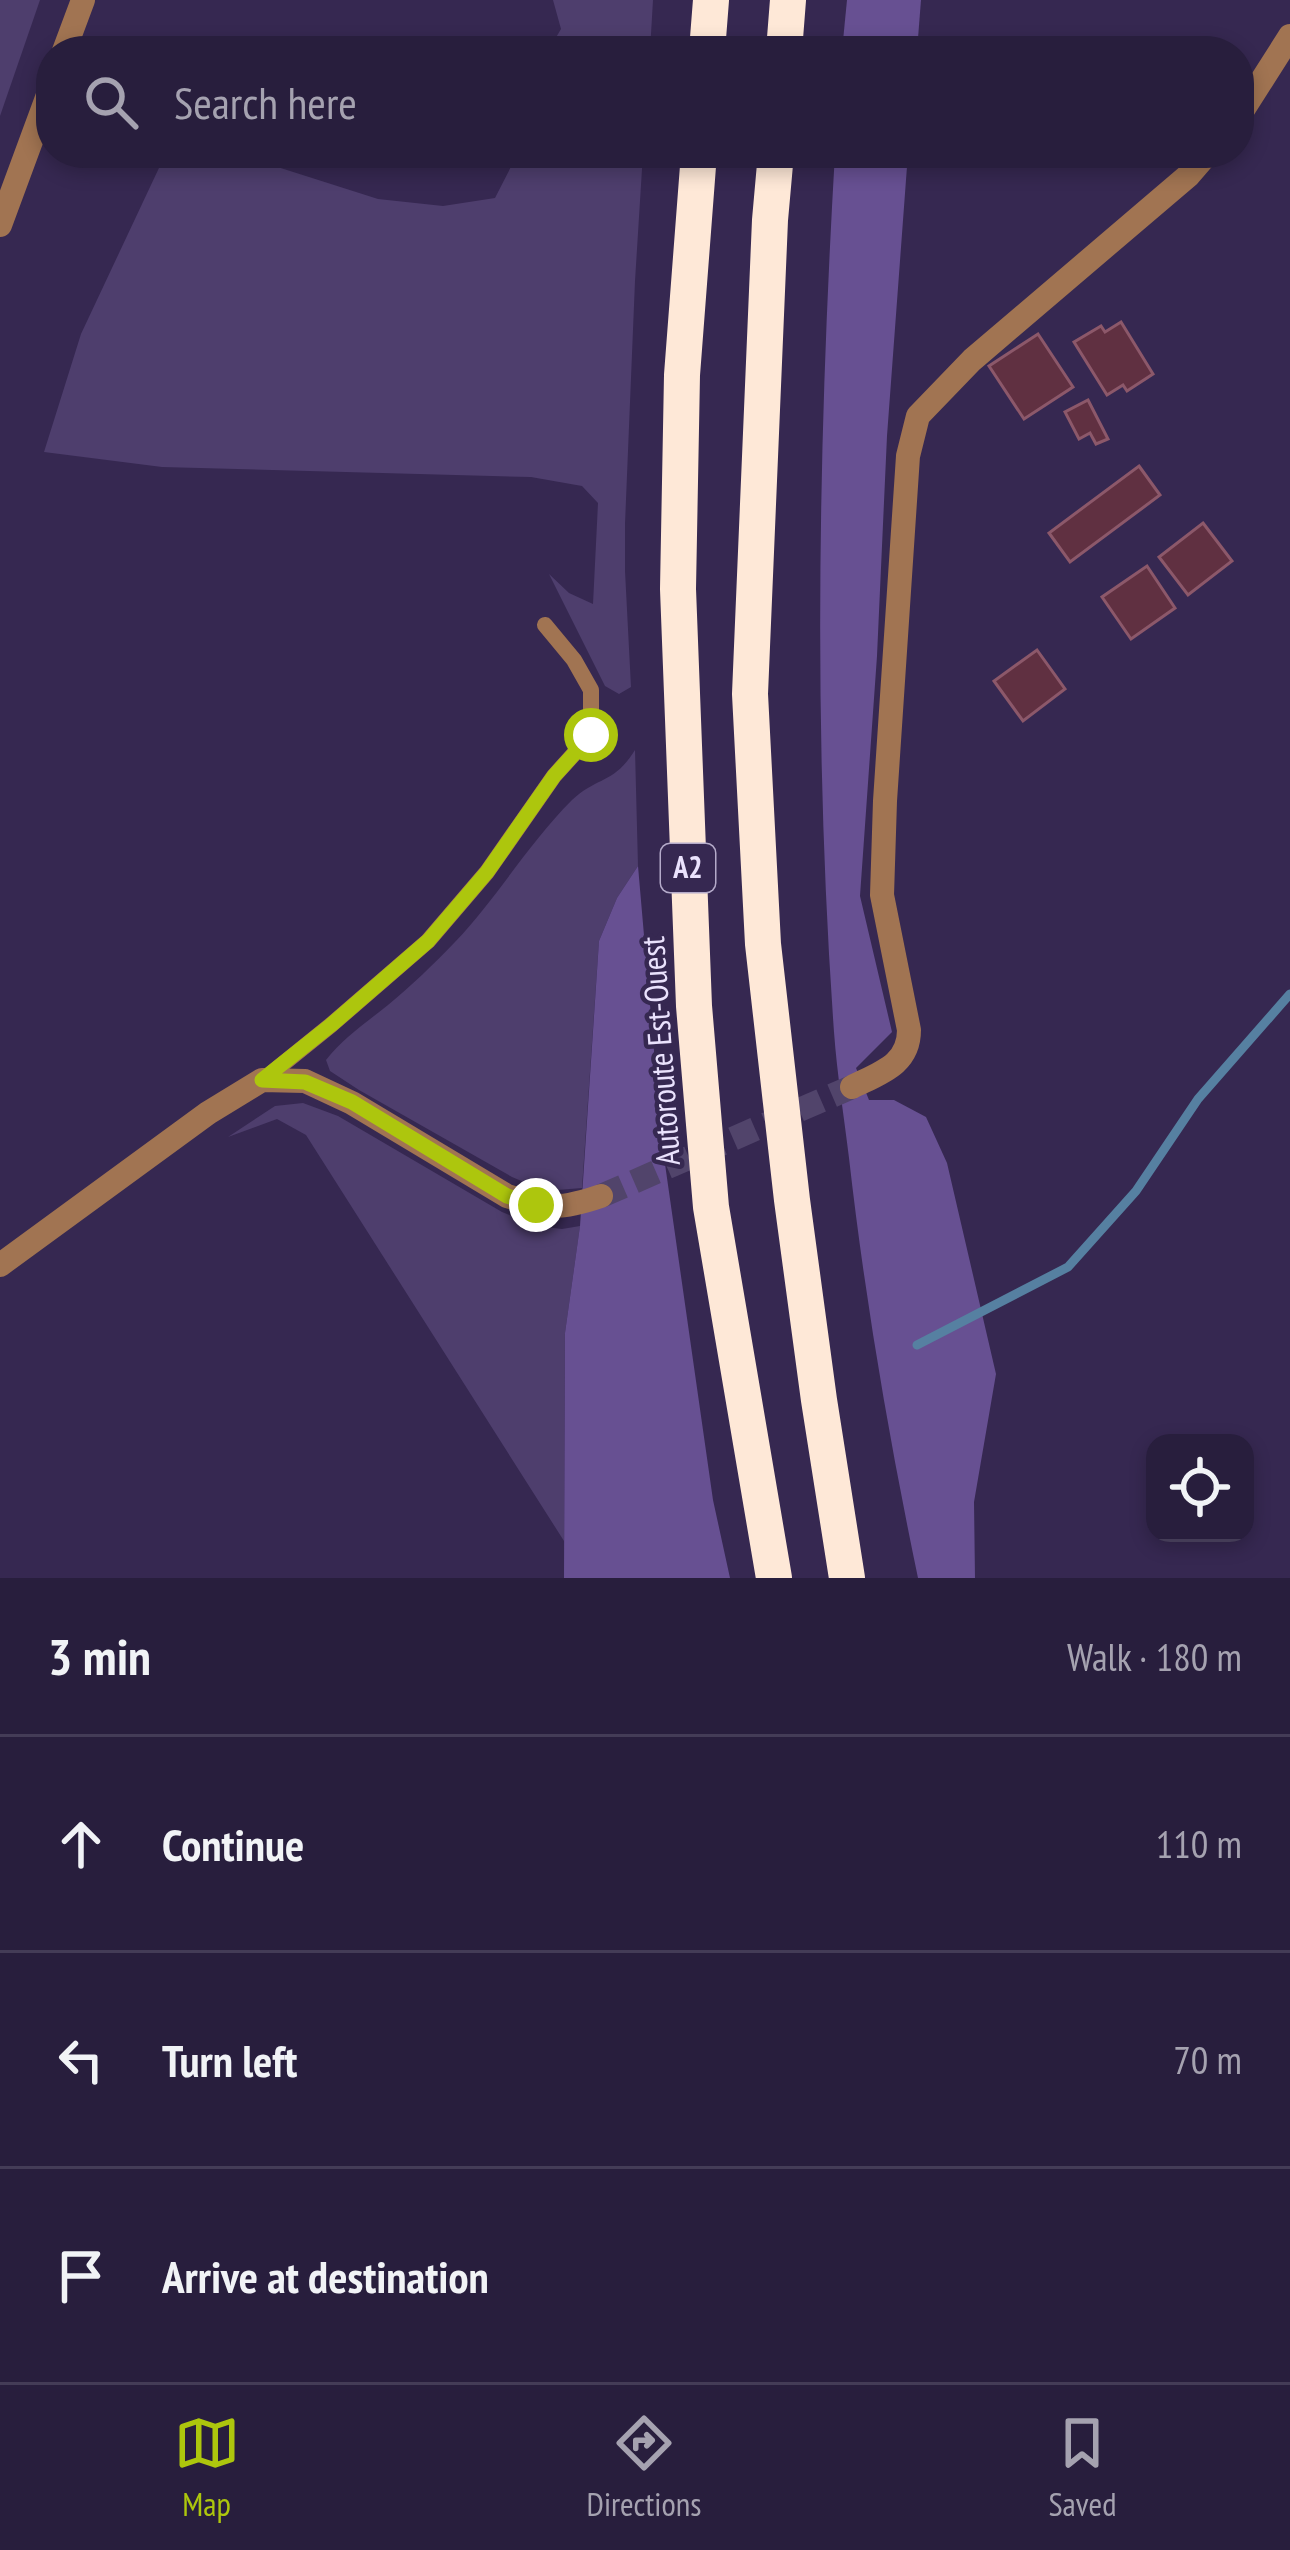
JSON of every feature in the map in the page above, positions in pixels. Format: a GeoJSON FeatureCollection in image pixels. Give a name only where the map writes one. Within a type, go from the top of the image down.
{"type":"FeatureCollection","features":[{"type":"Feature","properties":{"kind":"highway"},"geometry":{"type":"LineString","coordinates":[[708,36],[711,0]]}},
{"type":"Feature","properties":{"kind":"highway"},"geometry":{"type":"LineString","coordinates":[[785,36],[788,0]]}},
{"type":"Feature","properties":{"kind":"highway","name":"Autoroute Est-Ouest"},"geometry":{"type":"LineString","coordinates":[[698,168],[682,375],[678,590],[694,1006],[711,1207],[774,1578]]}},
{"type":"Feature","properties":{"kind":"highway","name":"A2"},"geometry":{"type":"LineString","coordinates":[[775,168],[750,694],[766,968],[795,1222],[847,1578]]}},
{"type":"Feature","properties":{"kind":"street"},"geometry":{"type":"LineString","coordinates":[[70,36],[83,0]]}},
{"type":"Feature","properties":{"kind":"street"},"geometry":{"type":"LineString","coordinates":[[1254,92],[1290,36]]}},
{"type":"Feature","properties":{"kind":"street"},"geometry":{"type":"LineString","coordinates":[[0,225],[36,128]]}},
{"type":"Feature","properties":{"kind":"street"},"geometry":{"type":"LineString","coordinates":[[852,1087],[898,1063],[909,1044],[881,895],[908,456],[918,416],[972,360],[1195,168]]}},
{"type":"Feature","properties":{"kind":"street"},"geometry":{"type":"LineString","coordinates":[[0,1264],[208,1113],[262,1080],[305,1082],[352,1102],[507,1196],[565,1208],[601,1196]]}},
{"type":"Feature","properties":{"kind":"lane"},"geometry":{"type":"LineString","coordinates":[[262,1080],[428,941],[591,735],[591,690],[545,625]]}},
{"type":"Feature","properties":{"kind":"shaded area"},"geometry":{"type":"Polygon","coordinates":[[[0,0],[40,0],[0,116],[0,0]]]}},
{"type":"Feature","properties":{"kind":"shaded area"},"geometry":{"type":"Polygon","coordinates":[[[553,0],[653,0],[651,36],[557,36],[561,29],[553,0]]]}},
{"type":"Feature","properties":{"kind":"shaded area"},"geometry":{"type":"Polygon","coordinates":[[[847,0],[921,0],[918,36],[843,36],[847,0]]]}},
{"type":"Feature","properties":{"kind":"shaded area"},"geometry":{"type":"Polygon","coordinates":[[[159,168],[281,168],[378,199],[443,206],[495,198],[510,168],[642,168],[625,524],[631,687],[619,694],[605,686],[549,574],[569,593],[593,604],[598,503],[582,486],[531,477],[162,467],[44,452],[81,334],[159,168]]]}},
{"type":"Feature","properties":{"kind":"shaded area"},"geometry":{"type":"Polygon","coordinates":[[[834,168],[907,168],[860,896],[892,1032],[856,1068],[869,1100],[894,1100],[926,1117],[947,1163],[996,1374],[974,1502],[975,1578],[918,1578],[855,1211],[835,1048],[823,812],[820,592],[834,168]]]}},
{"type":"Feature","properties":{"kind":"shaded area"},"geometry":{"type":"Polygon","coordinates":[[[635,750],[638,866],[617,898],[599,941],[582,1188],[545,1191],[359,1090],[330,1071],[326,1060],[455,942],[572,800],[620,769],[635,750]]]}},
{"type":"Feature","properties":{"kind":"shaded area"},"geometry":{"type":"Polygon","coordinates":[[[638,866],[662,1143],[713,1500],[730,1578],[564,1578],[565,1333],[580,1226],[599,941],[617,898],[638,866]]]}},
{"type":"Feature","properties":{"kind":"shaded area"},"geometry":{"type":"Polygon","coordinates":[[[303,1103],[338,1116],[502,1212],[536,1226],[580,1226],[565,1333],[564,1541],[306,1135],[277,1119],[228,1137],[275,1106],[303,1103]]]}},
{"type":"Feature","properties":{"kind":"building"},"geometry":{"type":"Polygon","coordinates":[[[1121,322],[1153,374],[1127,391],[1123,385],[1107,395],[1074,342],[1101,326],[1105,332],[1121,322]]]}},
{"type":"Feature","properties":{"kind":"building"},"geometry":{"type":"Polygon","coordinates":[[[1038,334],[1073,387],[1024,419],[989,366],[1038,334]]]}},
{"type":"Feature","properties":{"kind":"building"},"geometry":{"type":"Polygon","coordinates":[[[1088,400],[1108,439],[1096,444],[1090,433],[1079,439],[1065,412],[1088,400]]]}},
{"type":"Feature","properties":{"kind":"building"},"geometry":{"type":"Polygon","coordinates":[[[1139,466],[1160,495],[1070,562],[1049,533],[1139,466]]]}},
{"type":"Feature","properties":{"kind":"building"},"geometry":{"type":"Polygon","coordinates":[[[1203,523],[1232,561],[1188,595],[1159,557],[1203,523]]]}},
{"type":"Feature","properties":{"kind":"building"},"geometry":{"type":"Polygon","coordinates":[[[1147,566],[1175,608],[1131,639],[1102,597],[1147,566]]]}},
{"type":"Feature","properties":{"kind":"building"},"geometry":{"type":"Polygon","coordinates":[[[1037,650],[1065,689],[1023,721],[994,681],[1037,650]]]}},
{"type":"Feature","properties":{"kind":"waterway"},"geometry":{"type":"LineString","coordinates":[[917,1345],[1068,1267],[1136,1191],[1198,1099],[1290,994]]}},
{"type":"Feature","properties":{"kind":"tunnel"},"geometry":{"type":"LineString","coordinates":[[601,1196],[852,1087]]}},
{"type":"Feature","properties":{"kind":"route"},"geometry":{"type":"LineString","coordinates":[[536,1205],[507,1196],[352,1102],[305,1082],[262,1080],[428,941],[591,735]]}}]}
